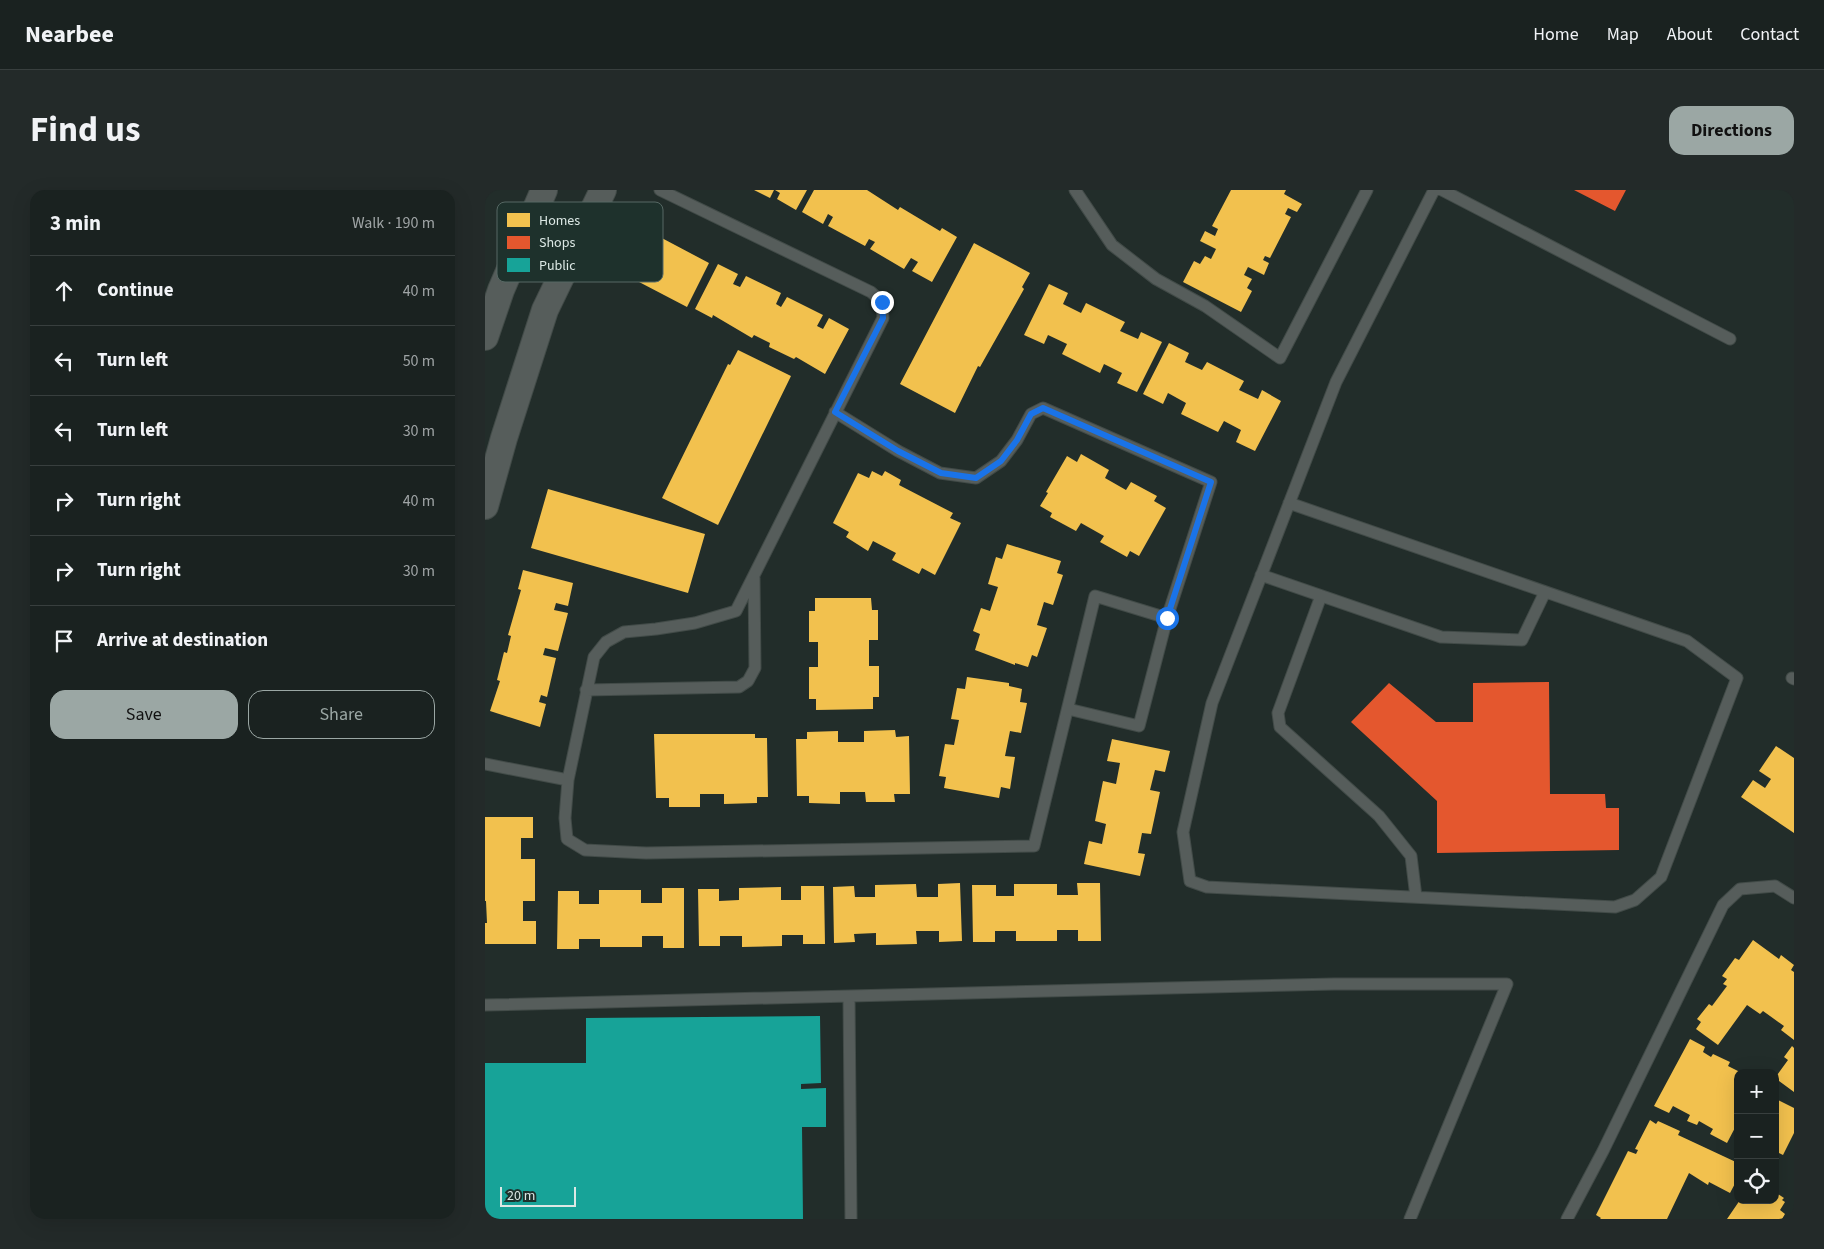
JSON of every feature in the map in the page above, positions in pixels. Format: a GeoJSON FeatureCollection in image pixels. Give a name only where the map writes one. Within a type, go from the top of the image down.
{"type":"FeatureCollection","features":[{"type":"Feature","properties":{"kind":"street"},"geometry":{"type":"LineString","coordinates":[[540,202],[545,190]]}},
{"type":"Feature","properties":{"kind":"street"},"geometry":{"type":"LineString","coordinates":[[597,202],[603,190]]}},
{"type":"Feature","properties":{"kind":"street"},"geometry":{"type":"LineString","coordinates":[[485,337],[505,282]]}},
{"type":"Feature","properties":{"kind":"street"},"geometry":{"type":"LineString","coordinates":[[485,506],[504,438],[545,310],[559,282]]}},
{"type":"Feature","properties":{"kind":"lane"},"geometry":{"type":"LineString","coordinates":[[660,190],[871,292],[882,302],[883,318],[736,611],[695,622],[624,632],[606,642],[594,657],[568,780],[565,818],[567,839],[585,850],[646,853],[1034,846],[1095,596],[1167,618]]}},
{"type":"Feature","properties":{"kind":"lane"},"geometry":{"type":"LineString","coordinates":[[1075,190],[1112,245],[1156,279],[1205,306],[1280,358],[1367,190]]}},
{"type":"Feature","properties":{"kind":"lane"},"geometry":{"type":"LineString","coordinates":[[1289,504],[1687,641],[1737,678],[1661,877],[1635,900],[1615,907],[1207,887],[1190,881],[1183,832],[1212,703],[1336,382],[1434,190]]}},
{"type":"Feature","properties":{"kind":"lane"},"geometry":{"type":"LineString","coordinates":[[1442,190],[1729,339]]}},
{"type":"Feature","properties":{"kind":"lane"},"geometry":{"type":"LineString","coordinates":[[835,412],[898,451],[941,473],[976,478],[1001,461],[1017,440],[1031,414],[1043,408],[1211,482],[1167,618],[1139,726],[1068,708]]}},
{"type":"Feature","properties":{"kind":"lane"},"geometry":{"type":"LineString","coordinates":[[586,690],[739,687],[748,681],[755,668],[754,575]]}},
{"type":"Feature","properties":{"kind":"lane"},"geometry":{"type":"LineString","coordinates":[[1261,576],[1441,637],[1522,640],[1545,592]]}},
{"type":"Feature","properties":{"kind":"lane"},"geometry":{"type":"LineString","coordinates":[[1321,596],[1278,713],[1280,727],[1379,816],[1411,856],[1416,897]]}},
{"type":"Feature","properties":{"kind":"lane"},"geometry":{"type":"LineString","coordinates":[[485,764],[568,780]]}},
{"type":"Feature","properties":{"kind":"lane"},"geometry":{"type":"LineString","coordinates":[[1567,1219],[1723,906],[1739,889],[1775,886],[1794,898]]}},
{"type":"Feature","properties":{"kind":"lane"},"geometry":{"type":"LineString","coordinates":[[485,1005],[1334,984],[1507,984],[1410,1219]]}},
{"type":"Feature","properties":{"kind":"lane"},"geometry":{"type":"LineString","coordinates":[[849,996],[851,1219]]}},
{"type":"Feature","properties":{"kind":"building: Homes"},"geometry":{"type":"Polygon","coordinates":[[[754,190],[774,190],[770,198],[754,190]]]}},
{"type":"Feature","properties":{"kind":"building: Homes"},"geometry":{"type":"Polygon","coordinates":[[[775,190],[807,190],[796,210],[777,199],[780,193],[775,190]]]}},
{"type":"Feature","properties":{"kind":"building: Homes"},"geometry":{"type":"Polygon","coordinates":[[[814,190],[867,190],[898,210],[900,207],[940,231],[942,228],[957,237],[932,282],[912,271],[918,262],[911,258],[904,269],[870,249],[875,242],[869,239],[865,246],[828,226],[833,217],[828,214],[823,224],[802,212],[814,190]]]}},
{"type":"Feature","properties":{"kind":"building: Homes"},"geometry":{"type":"Polygon","coordinates":[[[1231,190],[1286,190],[1284,194],[1302,204],[1297,212],[1288,208],[1285,214],[1291,217],[1270,258],[1265,256],[1263,260],[1269,263],[1264,275],[1248,267],[1244,275],[1252,279],[1247,288],[1252,291],[1241,312],[1183,282],[1194,261],[1200,264],[1205,256],[1211,259],[1216,249],[1200,241],[1205,231],[1215,236],[1218,229],[1212,226],[1231,190]]]}},
{"type":"Feature","properties":{"kind":"building: Homes"},"geometry":{"type":"Polygon","coordinates":[[[663,239],[709,263],[687,307],[639,282],[663,282],[663,239]]]}},
{"type":"Feature","properties":{"kind":"building: Homes"},"geometry":{"type":"Polygon","coordinates":[[[974,243],[1030,273],[1022,287],[1024,289],[980,367],[978,366],[955,413],[900,384],[974,243]]]}},
{"type":"Feature","properties":{"kind":"building: Homes"},"geometry":{"type":"Polygon","coordinates":[[[718,264],[738,274],[733,284],[740,287],[746,276],[781,293],[776,304],[781,307],[787,297],[823,315],[817,326],[823,329],[829,318],[849,329],[825,374],[796,357],[794,359],[769,347],[770,343],[754,335],[752,338],[713,315],[712,318],[695,309],[718,264]]]}},
{"type":"Feature","properties":{"kind":"building: Homes"},"geometry":{"type":"Polygon","coordinates":[[[1049,284],[1068,293],[1063,304],[1081,313],[1086,303],[1125,322],[1120,331],[1138,339],[1141,332],[1162,342],[1137,392],[1117,383],[1122,373],[1104,364],[1100,373],[1062,354],[1067,344],[1048,335],[1044,344],[1024,335],[1049,284]]]}},
{"type":"Feature","properties":{"kind":"building: Homes"},"geometry":{"type":"Polygon","coordinates":[[[1169,343],[1189,353],[1185,362],[1202,370],[1207,362],[1244,381],[1239,390],[1258,399],[1262,390],[1281,401],[1255,451],[1236,442],[1241,430],[1224,421],[1218,432],[1181,414],[1186,403],[1168,393],[1163,404],[1143,394],[1169,343]]]}},
{"type":"Feature","properties":{"kind":"building: Homes"},"geometry":{"type":"Polygon","coordinates":[[[738,350],[791,376],[718,525],[662,498],[728,364],[730,365],[738,350]]]}},
{"type":"Feature","properties":{"kind":"building: Homes"},"geometry":{"type":"Polygon","coordinates":[[[1081,454],[1109,470],[1105,478],[1126,490],[1131,482],[1157,496],[1154,501],[1166,508],[1139,556],[1130,551],[1127,557],[1100,542],[1104,536],[1081,523],[1076,531],[1050,517],[1052,513],[1040,506],[1067,456],[1077,462],[1081,454]]]}},
{"type":"Feature","properties":{"kind":"building: Homes"},"geometry":{"type":"Polygon","coordinates":[[[872,471],[882,476],[885,471],[901,480],[899,485],[953,513],[950,518],[961,523],[935,575],[922,568],[919,574],[892,560],[896,553],[873,541],[868,551],[846,537],[849,532],[833,523],[858,473],[869,478],[872,471]]]}},
{"type":"Feature","properties":{"kind":"building: Homes"},"geometry":{"type":"Polygon","coordinates":[[[548,489],[705,534],[688,593],[531,548],[548,489]]]}},
{"type":"Feature","properties":{"kind":"building: Homes"},"geometry":{"type":"Polygon","coordinates":[[[1007,544],[1061,561],[1057,573],[1063,575],[1053,605],[1044,602],[1037,625],[1047,628],[1037,657],[1032,655],[1028,667],[1015,663],[1015,665],[975,650],[980,634],[973,631],[981,608],[990,611],[998,587],[988,584],[996,557],[1002,559],[1007,544]]]}},
{"type":"Feature","properties":{"kind":"building: Homes"},"geometry":{"type":"Polygon","coordinates":[[[523,570],[573,583],[568,606],[556,603],[554,610],[568,613],[558,651],[545,648],[543,655],[556,658],[547,697],[541,695],[539,702],[546,704],[540,727],[490,711],[500,681],[497,680],[504,652],[507,653],[511,636],[508,635],[521,590],[518,589],[523,570]]]}},
{"type":"Feature","properties":{"kind":"building: Homes"},"geometry":{"type":"Polygon","coordinates":[[[815,598],[871,598],[872,610],[878,610],[878,640],[869,640],[869,666],[879,666],[879,697],[873,697],[873,709],[816,710],[816,699],[809,699],[809,667],[818,667],[818,642],[809,642],[809,611],[815,611],[815,598]]]}},
{"type":"Feature","properties":{"kind":"building: Homes"},"geometry":{"type":"Polygon","coordinates":[[[967,677],[1009,683],[1009,686],[1022,689],[1020,702],[1027,703],[1021,733],[1010,731],[1005,756],[1015,757],[1010,789],[1001,787],[999,798],[944,788],[946,777],[939,776],[945,744],[954,745],[959,720],[951,719],[957,688],[965,689],[967,677]]]}},
{"type":"Feature","properties":{"kind":"building: Homes"},"geometry":{"type":"Polygon","coordinates":[[[895,730],[896,737],[909,736],[910,794],[894,794],[895,802],[866,802],[865,792],[840,792],[840,804],[809,803],[809,796],[797,796],[796,739],[807,739],[807,732],[838,731],[838,742],[864,742],[864,731],[895,730]]]}},
{"type":"Feature","properties":{"kind":"building: Homes"},"geometry":{"type":"Polygon","coordinates":[[[654,734],[755,734],[755,738],[767,738],[768,797],[757,797],[757,803],[724,804],[724,794],[700,794],[700,807],[669,807],[669,798],[656,798],[654,734]]]}},
{"type":"Feature","properties":{"kind":"building: Homes"},"geometry":{"type":"Polygon","coordinates":[[[1112,739],[1170,751],[1165,772],[1155,770],[1150,790],[1160,792],[1151,834],[1142,833],[1138,853],[1145,854],[1140,876],[1084,864],[1089,841],[1102,844],[1106,824],[1095,821],[1103,781],[1116,784],[1120,763],[1107,761],[1112,739]]]}},
{"type":"Feature","properties":{"kind":"building: Homes"},"geometry":{"type":"Polygon","coordinates":[[[1776,746],[1794,758],[1794,833],[1741,797],[1753,780],[1765,788],[1771,779],[1759,771],[1776,746]]]}},
{"type":"Feature","properties":{"kind":"building: Homes"},"geometry":{"type":"Polygon","coordinates":[[[485,817],[533,817],[533,838],[521,838],[521,859],[535,859],[535,901],[523,901],[523,921],[536,921],[536,944],[485,944],[485,923],[487,923],[485,901],[485,817]]]}},
{"type":"Feature","properties":{"kind":"building: Homes"},"geometry":{"type":"Polygon","coordinates":[[[960,883],[962,941],[939,942],[939,931],[916,931],[917,944],[876,945],[876,933],[854,934],[855,942],[834,943],[833,887],[854,886],[855,897],[875,897],[875,885],[916,884],[917,897],[938,897],[938,884],[960,883]]]}},
{"type":"Feature","properties":{"kind":"building: Homes"},"geometry":{"type":"Polygon","coordinates":[[[1077,883],[1100,883],[1101,941],[1078,941],[1078,930],[1057,930],[1057,941],[1016,941],[1016,931],[995,931],[995,942],[973,942],[972,885],[996,885],[996,896],[1014,896],[1014,884],[1057,884],[1057,895],[1078,895],[1077,883]]]}},
{"type":"Feature","properties":{"kind":"building: Homes"},"geometry":{"type":"Polygon","coordinates":[[[801,886],[824,886],[825,944],[803,944],[803,935],[782,935],[782,946],[742,947],[742,936],[720,936],[720,946],[699,946],[698,889],[719,889],[719,901],[739,900],[739,888],[781,887],[781,900],[801,900],[801,886]]]}},
{"type":"Feature","properties":{"kind":"building: Homes"},"geometry":{"type":"Polygon","coordinates":[[[662,888],[684,888],[684,948],[663,948],[663,936],[642,936],[642,947],[600,947],[600,939],[579,939],[579,949],[557,949],[558,891],[579,891],[579,904],[599,904],[599,890],[641,890],[641,903],[662,903],[662,888]]]}},
{"type":"Feature","properties":{"kind":"building: Homes"},"geometry":{"type":"Polygon","coordinates":[[[1753,940],[1779,959],[1781,955],[1794,965],[1791,970],[1794,972],[1794,1040],[1781,1030],[1784,1026],[1763,1011],[1760,1014],[1747,1005],[1718,1045],[1696,1029],[1701,1022],[1697,1019],[1709,1004],[1712,1006],[1727,986],[1723,984],[1727,979],[1722,976],[1735,958],[1739,960],[1753,940]]]}},
{"type":"Feature","properties":{"kind":"building: Homes"},"geometry":{"type":"Polygon","coordinates":[[[1690,1039],[1705,1047],[1703,1052],[1711,1057],[1713,1054],[1730,1062],[1728,1066],[1734,1069],[1734,1130],[1727,1143],[1710,1134],[1713,1129],[1699,1121],[1697,1125],[1687,1121],[1690,1115],[1673,1106],[1669,1113],[1654,1106],[1690,1039]]]}},
{"type":"Feature","properties":{"kind":"building: Homes"},"geometry":{"type":"Polygon","coordinates":[[[1792,1046],[1794,1048],[1794,1092],[1779,1081],[1779,1072],[1788,1060],[1784,1057],[1792,1046]]]}},
{"type":"Feature","properties":{"kind":"building: Homes"},"geometry":{"type":"Polygon","coordinates":[[[1779,1100],[1794,1108],[1794,1133],[1783,1155],[1779,1153],[1779,1100]]]}},
{"type":"Feature","properties":{"kind":"building: Homes"},"geometry":{"type":"Polygon","coordinates":[[[1650,1120],[1656,1124],[1658,1121],[1680,1131],[1678,1135],[1734,1161],[1734,1186],[1730,1193],[1709,1182],[1708,1185],[1689,1173],[1667,1219],[1600,1219],[1596,1215],[1628,1151],[1636,1154],[1638,1150],[1635,1149],[1650,1120]]]}},
{"type":"Feature","properties":{"kind":"building: Homes"},"geometry":{"type":"Polygon","coordinates":[[[1779,1195],[1784,1198],[1782,1200],[1785,1202],[1780,1210],[1785,1214],[1782,1219],[1727,1219],[1737,1204],[1779,1204],[1779,1195]]]}},
{"type":"Feature","properties":{"kind":"building: Shops"},"geometry":{"type":"Polygon","coordinates":[[[1574,190],[1626,190],[1615,211],[1574,190]]]}},
{"type":"Feature","properties":{"kind":"building: Shops"},"geometry":{"type":"Polygon","coordinates":[[[1549,682],[1550,794],[1605,794],[1606,808],[1619,808],[1619,850],[1437,853],[1437,801],[1351,722],[1389,683],[1436,722],[1473,722],[1473,683],[1549,682]]]}},
{"type":"Feature","properties":{"kind":"building: Public"},"geometry":{"type":"Polygon","coordinates":[[[820,1016],[821,1083],[801,1084],[801,1089],[826,1088],[826,1127],[802,1127],[803,1219],[485,1219],[485,1063],[586,1063],[586,1018],[820,1016]]]}},
{"type":"Feature","properties":{"kind":"route"},"geometry":{"type":"LineString","coordinates":[[882,302],[883,318],[835,412],[898,451],[941,473],[976,478],[1001,461],[1017,440],[1031,414],[1043,408],[1211,482],[1167,618]]}}]}
